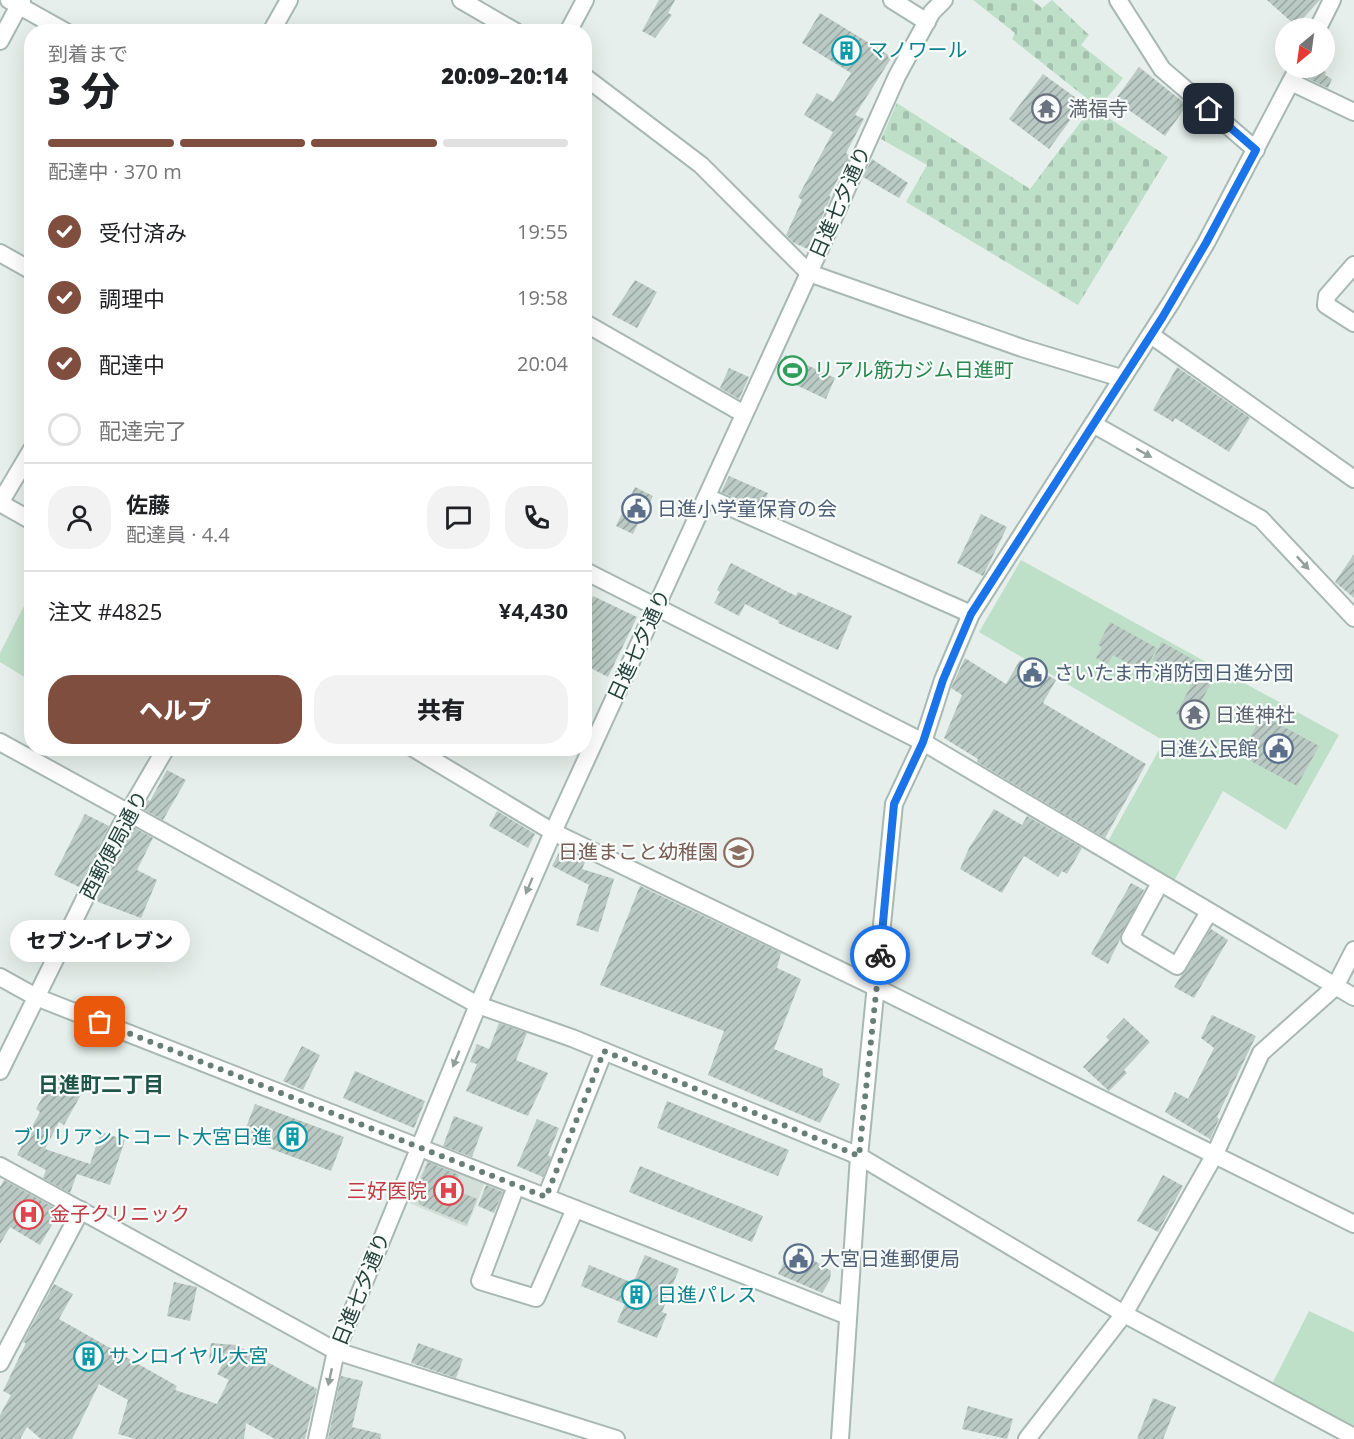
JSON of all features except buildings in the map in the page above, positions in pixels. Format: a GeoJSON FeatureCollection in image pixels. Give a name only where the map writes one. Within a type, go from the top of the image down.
{"type":"FeatureCollection","features":[{"type":"Feature","properties":{"kind":"street"},"geometry":{"type":"LineString","coordinates":[[276,24],[289,0]]}},
{"type":"Feature","properties":{"kind":"street"},"geometry":{"type":"LineString","coordinates":[[461,0],[502,24]]}},
{"type":"Feature","properties":{"kind":"street"},"geometry":{"type":"LineString","coordinates":[[572,24],[585,0]]}},
{"type":"Feature","properties":{"kind":"street"},"geometry":{"type":"LineString","coordinates":[[892,0],[927,22]]}},
{"type":"Feature","properties":{"kind":"street","name":"日進七夕通り"},"geometry":{"type":"LineString","coordinates":[[592,748],[897,76],[927,22],[945,0]]}},
{"type":"Feature","properties":{"kind":"street"},"geometry":{"type":"LineString","coordinates":[[1118,0],[1162,69],[1256,150]]}},
{"type":"Feature","properties":{"kind":"street"},"geometry":{"type":"LineString","coordinates":[[1323,18],[1332,0]]}},
{"type":"Feature","properties":{"kind":"street"},"geometry":{"type":"LineString","coordinates":[[0,41],[17,2],[53,24]]}},
{"type":"Feature","properties":{"kind":"street"},"geometry":{"type":"LineString","coordinates":[[840,1439],[859,1156],[894,804],[923,742],[943,680],[971,614],[1121,378],[1151,335],[1206,243],[1292,78]]}},
{"type":"Feature","properties":{"kind":"street"},"geometry":{"type":"LineString","coordinates":[[1299,78],[1354,112]]}},
{"type":"Feature","properties":{"kind":"street"},"geometry":{"type":"LineString","coordinates":[[592,82],[701,165],[809,273],[1022,348],[1121,378]]}},
{"type":"Feature","properties":{"kind":"street"},"geometry":{"type":"LineString","coordinates":[[0,253],[24,266]]}},
{"type":"Feature","properties":{"kind":"street"},"geometry":{"type":"LineString","coordinates":[[1354,265],[1327,296],[1326,305],[1354,323]]}},
{"type":"Feature","properties":{"kind":"street"},"geometry":{"type":"LineString","coordinates":[[592,327],[744,414]]}},
{"type":"Feature","properties":{"kind":"street"},"geometry":{"type":"LineString","coordinates":[[1151,335],[1354,479]]}},
{"type":"Feature","properties":{"kind":"street"},"geometry":{"type":"LineString","coordinates":[[1093,424],[1261,519],[1354,618]]}},
{"type":"Feature","properties":{"kind":"street"},"geometry":{"type":"LineString","coordinates":[[24,462],[0,503],[24,516]]}},
{"type":"Feature","properties":{"kind":"street"},"geometry":{"type":"LineString","coordinates":[[706,497],[971,614]]}},
{"type":"Feature","properties":{"kind":"street"},"geometry":{"type":"LineString","coordinates":[[592,575],[923,742],[1354,997]]}},
{"type":"Feature","properties":{"kind":"street"},"geometry":{"type":"LineString","coordinates":[[0,742],[24,755]]}},
{"type":"Feature","properties":{"kind":"street"},"geometry":{"type":"LineString","coordinates":[[25,756],[478,1005],[604,1051],[859,1156],[1124,1314],[1354,1437]]}},
{"type":"Feature","properties":{"kind":"street","name":"西郵便局通り"},"geometry":{"type":"LineString","coordinates":[[0,1071],[129,813],[161,756]]}},
{"type":"Feature","properties":{"kind":"street"},"geometry":{"type":"LineString","coordinates":[[426,756],[553,832],[877,988],[1354,1224]]}},
{"type":"Feature","properties":{"kind":"street","name":"日進七夕通り"},"geometry":{"type":"LineString","coordinates":[[316,1439],[336,1351],[478,1005],[588,756]]}},
{"type":"Feature","properties":{"kind":"street"},"geometry":{"type":"LineString","coordinates":[[1160,883],[1130,938],[1177,966],[1209,912]]}},
{"type":"Feature","properties":{"kind":"street"},"geometry":{"type":"LineString","coordinates":[[1030,1438],[1124,1314],[1214,1156],[1261,1053],[1335,987],[1354,950]]}},
{"type":"Feature","properties":{"kind":"street"},"geometry":{"type":"LineString","coordinates":[[0,977],[36,997],[848,1316]]}},
{"type":"Feature","properties":{"kind":"street"},"geometry":{"type":"LineString","coordinates":[[546,1197],[604,1051]]}},
{"type":"Feature","properties":{"kind":"street"},"geometry":{"type":"LineString","coordinates":[[0,1166],[336,1351],[616,1439]]}},
{"type":"Feature","properties":{"kind":"street"},"geometry":{"type":"LineString","coordinates":[[516,1186],[480,1281],[536,1298],[575,1209]]}},
{"type":"Feature","properties":{"kind":"street"},"geometry":{"type":"LineString","coordinates":[[0,1362],[81,1210]]}},
{"type":"Feature","properties":{"kind":"shaded area","name":"三好医院"},"geometry":{"type":"Polygon","coordinates":[[[428,1158],[486,1180],[467,1227],[409,1203],[428,1158]]]}},
{"type":"Feature","properties":{"kind":"green space"},"geometry":{"type":"Polygon","coordinates":[[[973,0],[1032,0],[1042,8],[1052,0],[1089,35],[1081,45],[1123,78],[1099,108],[1012,39],[1015,33],[973,0]]]}},
{"type":"Feature","properties":{"kind":"green space"},"geometry":{"type":"Polygon","coordinates":[[[897,103],[1030,189],[1092,107],[1168,157],[1078,305],[906,202],[927,165],[881,139],[897,103]]]}},
{"type":"Feature","properties":{"kind":"green space"},"geometry":{"type":"Polygon","coordinates":[[[1021,560],[1339,735],[1286,830],[1223,791],[1174,881],[1107,843],[1164,741],[979,632],[1021,560]]]}},
{"type":"Feature","properties":{"kind":"green space"},"geometry":{"type":"Polygon","coordinates":[[[24,606],[24,677],[0,662],[0,653],[24,606]]]}},
{"type":"Feature","properties":{"kind":"green space"},"geometry":{"type":"Polygon","coordinates":[[[1309,1311],[1354,1332],[1354,1435],[1269,1390],[1309,1311]]]}},
{"type":"Feature","properties":{"kind":"way so far"},"geometry":{"type":"LineString","coordinates":[[100,1022],[546,1197],[604,1051],[859,1156],[880,955]]}},
{"type":"Feature","properties":{"kind":"place","name":"マノワール"},"geometry":{"type":"Point","coordinates":[847,50]}},
{"type":"Feature","properties":{"kind":"place","name":"満福寺"},"geometry":{"type":"Point","coordinates":[1047,109]}},
{"type":"Feature","properties":{"kind":"place","name":"リアル筋力ジム日進町"},"geometry":{"type":"Point","coordinates":[793,370]}},
{"type":"Feature","properties":{"kind":"place","name":"日進小学童保育の会"},"geometry":{"type":"Point","coordinates":[636,509]}},
{"type":"Feature","properties":{"kind":"place","name":"さいたま市消防団日進分団"},"geometry":{"type":"Point","coordinates":[1033,673]}},
{"type":"Feature","properties":{"kind":"place","name":"日進神社"},"geometry":{"type":"Point","coordinates":[1194,715]}},
{"type":"Feature","properties":{"kind":"place","name":"日進公民館"},"geometry":{"type":"Point","coordinates":[1279,749]}},
{"type":"Feature","properties":{"kind":"place","name":"日進まこと幼稚園"},"geometry":{"type":"Point","coordinates":[739,852]}},
{"type":"Feature","properties":{"kind":"place","name":"セブン-イレブン"},"geometry":{"type":"Point","coordinates":[100,1022]}},
{"type":"Feature","properties":{"kind":"place","name":"ブリリアントコート大宮日進"},"geometry":{"type":"Point","coordinates":[293,1137]}},
{"type":"Feature","properties":{"kind":"place","name":"三好医院"},"geometry":{"type":"Point","coordinates":[448,1191]}},
{"type":"Feature","properties":{"kind":"place","name":"金子クリニック"},"geometry":{"type":"Point","coordinates":[29,1214]}},
{"type":"Feature","properties":{"kind":"place","name":"大宮日進郵便局"},"geometry":{"type":"Point","coordinates":[799,1259]}},
{"type":"Feature","properties":{"kind":"place","name":"日進パレス"},"geometry":{"type":"Point","coordinates":[636,1295]}},
{"type":"Feature","properties":{"kind":"place","name":"サンロイヤル大宮"},"geometry":{"type":"Point","coordinates":[88,1356]}},
{"type":"Feature","properties":{"kind":"district","name":"日進町二丁目"},"geometry":{"type":"Point","coordinates":[101,1085]}},
{"type":"Feature","properties":{"kind":"route"},"geometry":{"type":"LineString","coordinates":[[880,955],[894,804],[923,742],[943,680],[971,614],[1121,378],[1162,318],[1256,150],[1209,109]]}}]}
